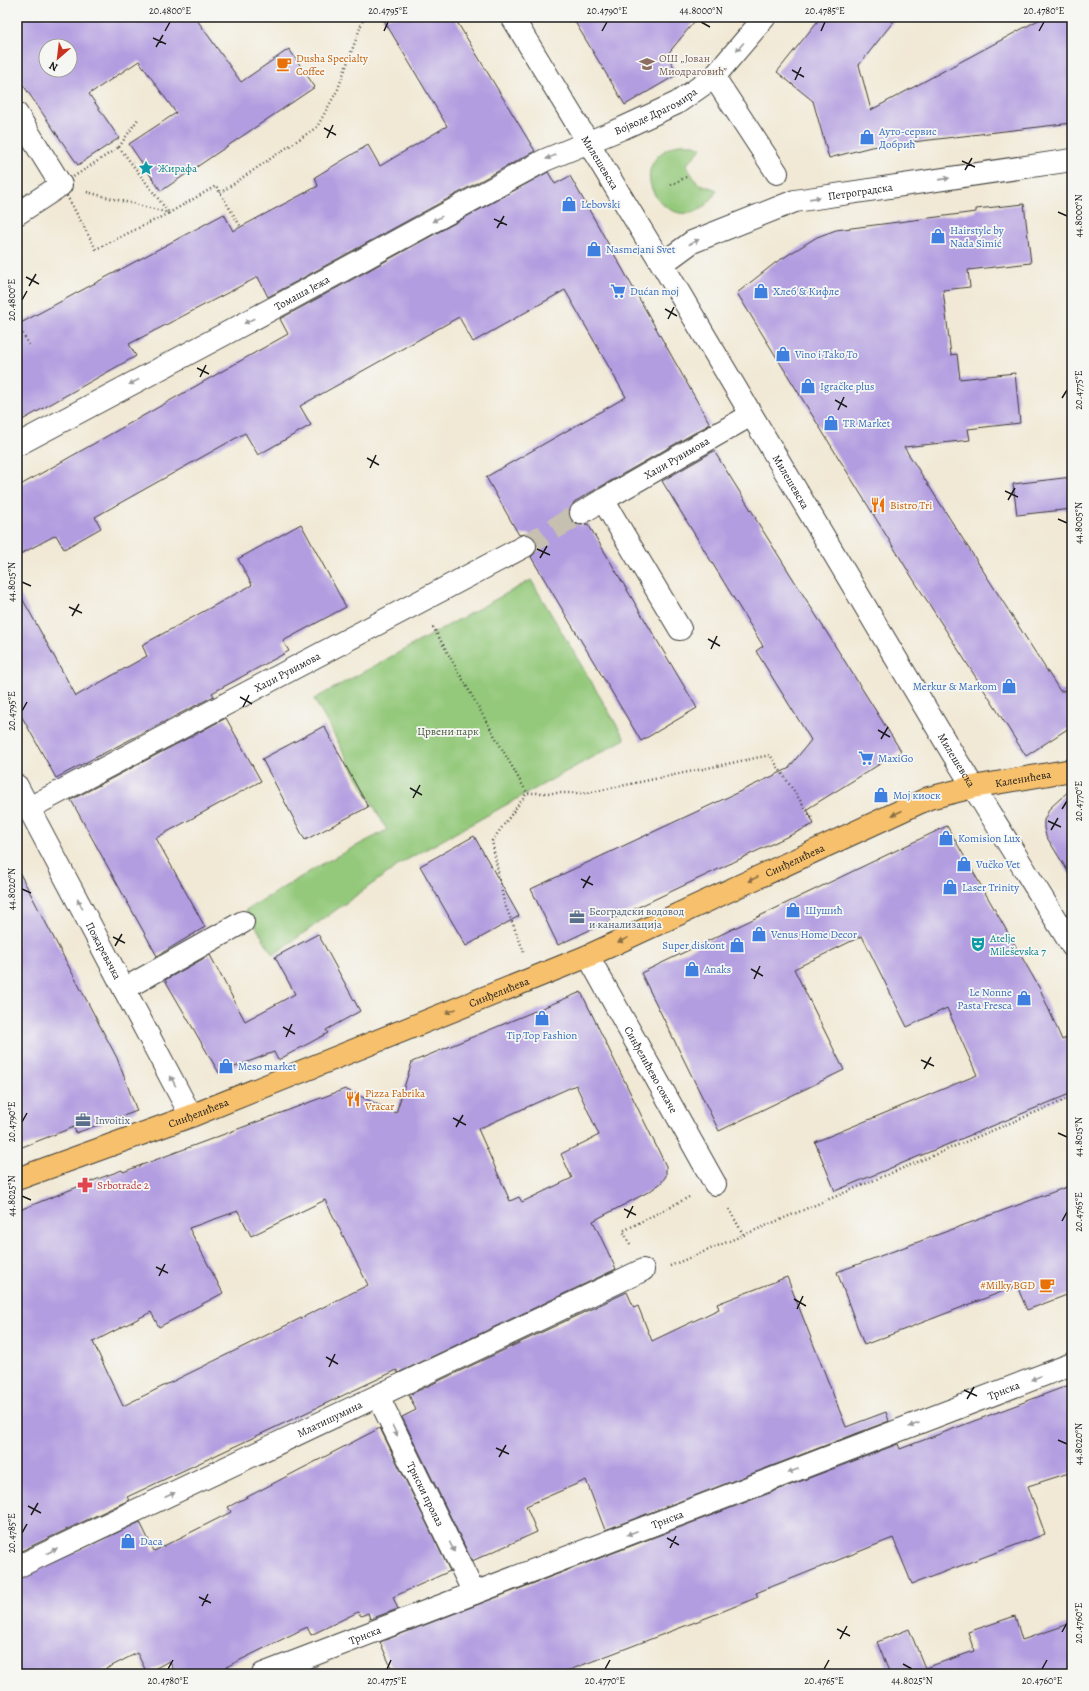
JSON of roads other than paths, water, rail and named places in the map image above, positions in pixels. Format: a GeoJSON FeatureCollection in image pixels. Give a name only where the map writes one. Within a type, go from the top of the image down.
{"type":"FeatureCollection","features":[{"type":"Feature","properties":{"kind":"main road","name":"Каленићева"},"geometry":{"type":"LineString","coordinates":[[973,787],[1072,770]]}},
{"type":"Feature","properties":{"kind":"main road","name":"Синђелићева"},"geometry":{"type":"LineString","coordinates":[[17,1179],[191,1116],[588,956],[929,798],[973,787]]}},
{"type":"Feature","properties":{"kind":"street","name":"Милешевска"},"geometry":{"type":"LineString","coordinates":[[512,17],[662,264],[973,787],[1072,946]]}},
{"type":"Feature","properties":{"kind":"street","name":"Војводе Драгомира"},"geometry":{"type":"LineString","coordinates":[[587,142],[623,128],[677,102],[714,77],[764,17]]}},
{"type":"Feature","properties":{"kind":"street"},"geometry":{"type":"LineString","coordinates":[[714,77],[777,174]]}},
{"type":"Feature","properties":{"kind":"street"},"geometry":{"type":"LineString","coordinates":[[17,114],[65,186],[17,214]]}},
{"type":"Feature","properties":{"kind":"street","name":"Томаша Јежа"},"geometry":{"type":"LineString","coordinates":[[17,445],[545,160],[587,142]]}},
{"type":"Feature","properties":{"kind":"street","name":"Петроградска"},"geometry":{"type":"LineString","coordinates":[[662,264],[692,242],[795,201],[1072,160]]}},
{"type":"Feature","properties":{"kind":"street","name":"Хаџи Рувимова"},"geometry":{"type":"LineString","coordinates":[[581,513],[751,416]]}},
{"type":"Feature","properties":{"kind":"street"},"geometry":{"type":"LineString","coordinates":[[603,500],[680,629]]}},
{"type":"Feature","properties":{"kind":"street","name":"Хаџи Рувимова"},"geometry":{"type":"LineString","coordinates":[[29,808],[525,546]]}},
{"type":"Feature","properties":{"kind":"street","name":"Пожаревачка"},"geometry":{"type":"LineString","coordinates":[[17,786],[191,1116]]}},
{"type":"Feature","properties":{"kind":"street"},"geometry":{"type":"LineString","coordinates":[[124,989],[243,922]]}},
{"type":"Feature","properties":{"kind":"street","name":"Синђелићево сокаче"},"geometry":{"type":"LineString","coordinates":[[588,956],[715,1184]]}},
{"type":"Feature","properties":{"kind":"street","name":"Млатишумина"},"geometry":{"type":"LineString","coordinates":[[17,1567],[643,1270]]}},
{"type":"Feature","properties":{"kind":"street","name":"Трнска"},"geometry":{"type":"LineString","coordinates":[[263,1674],[1072,1364]]}},
{"type":"Feature","properties":{"kind":"street","name":"Трнски пролаз"},"geometry":{"type":"LineString","coordinates":[[378,1396],[474,1593]]}},
{"type":"Feature","properties":{"kind":"tunnel"},"geometry":{"type":"LineString","coordinates":[[525,546],[581,513]]}},
{"type":"Feature","properties":{"kind":"place","name":"Dusha Specialty Coffee"},"geometry":{"type":"Point","coordinates":[284,64]}},
{"type":"Feature","properties":{"kind":"place","name":"ОШ „Јован Миодраговић”"},"geometry":{"type":"Point","coordinates":[647,64]}},
{"type":"Feature","properties":{"kind":"place","name":"Ауто-сервис Добрић"},"geometry":{"type":"Point","coordinates":[867,137]}},
{"type":"Feature","properties":{"kind":"place","name":"Жирафа"},"geometry":{"type":"Point","coordinates":[146,168]}},
{"type":"Feature","properties":{"kind":"place","name":"Lebovski"},"geometry":{"type":"Point","coordinates":[569,204]}},
{"type":"Feature","properties":{"kind":"place","name":"Hairstyle by Nada Simić"},"geometry":{"type":"Point","coordinates":[938,236]}},
{"type":"Feature","properties":{"kind":"place","name":"Nasmejani Svet"},"geometry":{"type":"Point","coordinates":[594,249]}},
{"type":"Feature","properties":{"kind":"place","name":"Dućan moj"},"geometry":{"type":"Point","coordinates":[618,291]}},
{"type":"Feature","properties":{"kind":"place","name":"Хлеб & Кифле"},"geometry":{"type":"Point","coordinates":[761,291]}},
{"type":"Feature","properties":{"kind":"place","name":"Vino i Tako To"},"geometry":{"type":"Point","coordinates":[783,354]}},
{"type":"Feature","properties":{"kind":"place","name":"Igračke plus"},"geometry":{"type":"Point","coordinates":[808,386]}},
{"type":"Feature","properties":{"kind":"place","name":"TR Market"},"geometry":{"type":"Point","coordinates":[831,423]}},
{"type":"Feature","properties":{"kind":"place","name":"Bistro Tri"},"geometry":{"type":"Point","coordinates":[878,505]}},
{"type":"Feature","properties":{"kind":"place","name":"Merkur & Markom"},"geometry":{"type":"Point","coordinates":[1009,686]}},
{"type":"Feature","properties":{"kind":"place","name":"MaxiGo"},"geometry":{"type":"Point","coordinates":[866,758]}},
{"type":"Feature","properties":{"kind":"place","name":"Мој киоск"},"geometry":{"type":"Point","coordinates":[881,795]}},
{"type":"Feature","properties":{"kind":"place","name":"Komision Lux"},"geometry":{"type":"Point","coordinates":[946,838]}},
{"type":"Feature","properties":{"kind":"place","name":"Vučko Vet"},"geometry":{"type":"Point","coordinates":[964,864]}},
{"type":"Feature","properties":{"kind":"place","name":"Laser Trinity"},"geometry":{"type":"Point","coordinates":[950,887]}},
{"type":"Feature","properties":{"kind":"place","name":"Шушић"},"geometry":{"type":"Point","coordinates":[793,910]}},
{"type":"Feature","properties":{"kind":"place","name":"Београдски водовод и канализација"},"geometry":{"type":"Point","coordinates":[577,917]}},
{"type":"Feature","properties":{"kind":"place","name":"Venus Home Decor"},"geometry":{"type":"Point","coordinates":[759,934]}},
{"type":"Feature","properties":{"kind":"place","name":"Atelje Mileševska 7"},"geometry":{"type":"Point","coordinates":[978,944]}},
{"type":"Feature","properties":{"kind":"place","name":"Super diskont"},"geometry":{"type":"Point","coordinates":[737,945]}},
{"type":"Feature","properties":{"kind":"place","name":"Anaks"},"geometry":{"type":"Point","coordinates":[692,969]}},
{"type":"Feature","properties":{"kind":"place","name":"Le Nonne Pasta Fresca"},"geometry":{"type":"Point","coordinates":[1024,998]}},
{"type":"Feature","properties":{"kind":"place","name":"Tip Top Fashion"},"geometry":{"type":"Point","coordinates":[542,1018]}},
{"type":"Feature","properties":{"kind":"place","name":"Meso market"},"geometry":{"type":"Point","coordinates":[226,1066]}},
{"type":"Feature","properties":{"kind":"place","name":"Pizza Fabrika Vracar"},"geometry":{"type":"Point","coordinates":[353,1099]}},
{"type":"Feature","properties":{"kind":"place","name":"Invoitix"},"geometry":{"type":"Point","coordinates":[83,1120]}},
{"type":"Feature","properties":{"kind":"place","name":"Srbotrade 2"},"geometry":{"type":"Point","coordinates":[85,1185]}},
{"type":"Feature","properties":{"kind":"place","name":"#Milky BGD"},"geometry":{"type":"Point","coordinates":[1047,1285]}},
{"type":"Feature","properties":{"kind":"place","name":"Daca"},"geometry":{"type":"Point","coordinates":[128,1541]}},
{"type":"Feature","properties":{"kind":"park label","name":"Црвени парк"},"geometry":{"type":"Point","coordinates":[448,731]}}]}
